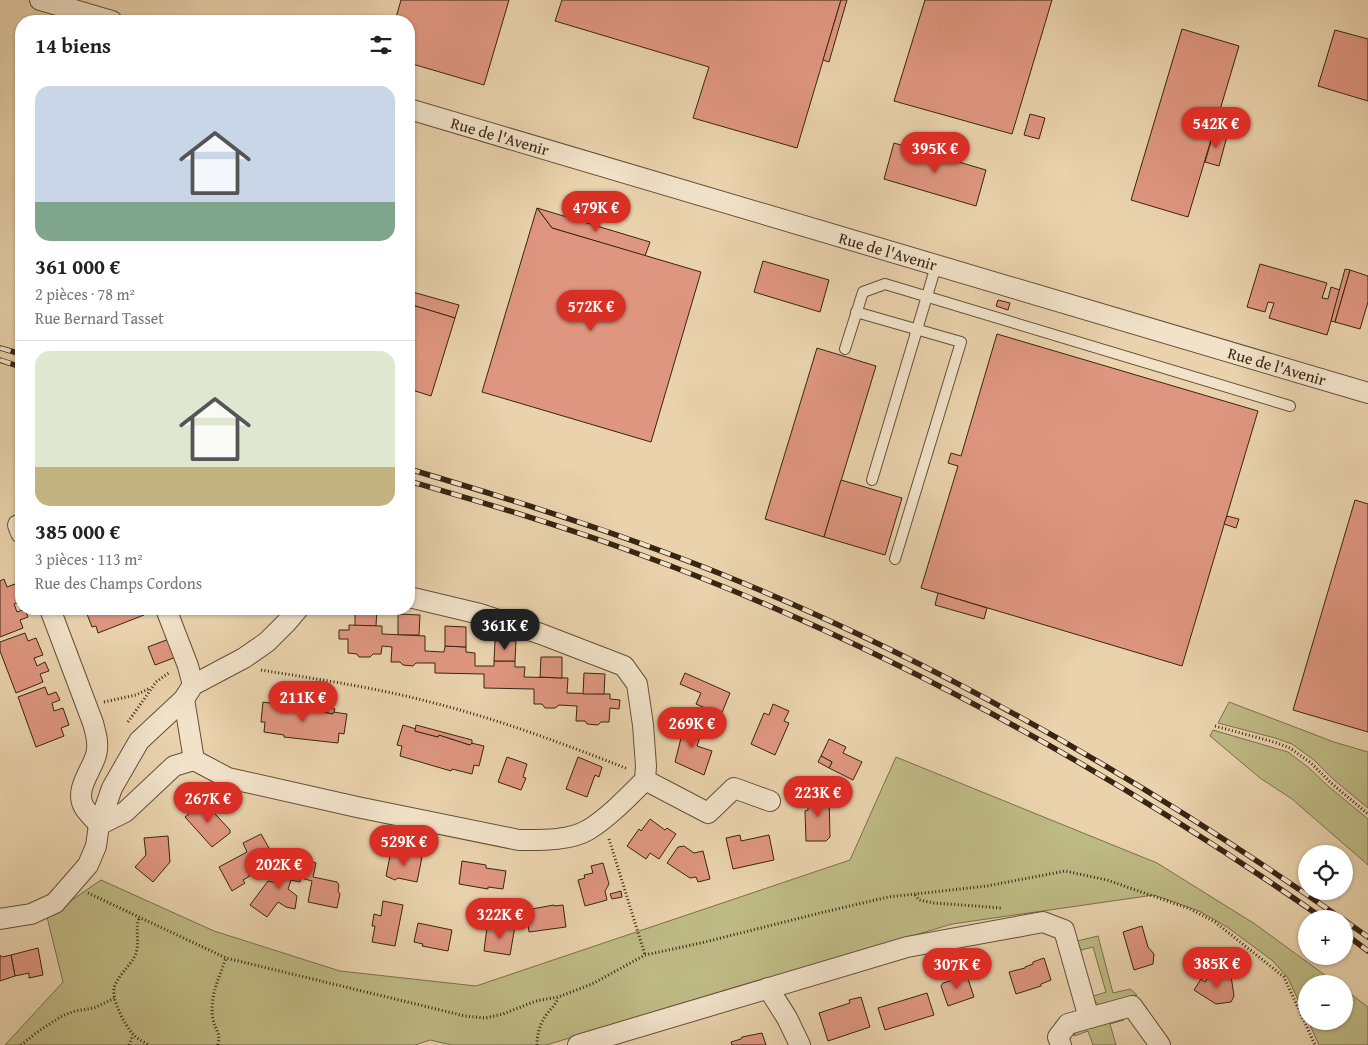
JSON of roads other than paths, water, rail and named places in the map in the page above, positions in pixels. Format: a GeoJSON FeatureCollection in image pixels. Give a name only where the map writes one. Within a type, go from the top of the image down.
{"type":"FeatureCollection","features":[{"type":"Feature","properties":{"kind":"street"},"geometry":{"type":"LineString","coordinates":[[40,0],[91,15]]}},
{"type":"Feature","properties":{"kind":"street","name":"Rue de l'Avenir"},"geometry":{"type":"LineString","coordinates":[[415,111],[1368,393]]}},
{"type":"Feature","properties":{"kind":"street"},"geometry":{"type":"LineString","coordinates":[[99,825],[125,812],[174,766],[194,760],[228,778],[519,840],[545,840],[587,830],[604,818],[645,780],[646,766],[643,725],[637,684],[624,666],[541,634],[480,614],[415,598]]}},
{"type":"Feature","properties":{"kind":"street"},"geometry":{"type":"LineString","coordinates":[[52,615],[86,705],[97,741],[96,755],[81,794],[83,806],[99,825]]}},
{"type":"Feature","properties":{"kind":"street"},"geometry":{"type":"LineString","coordinates":[[168,615],[188,666],[188,692],[194,760]]}},
{"type":"Feature","properties":{"kind":"street"},"geometry":{"type":"LineString","coordinates":[[0,919],[31,914],[56,903],[88,865],[94,853],[99,825],[112,788],[139,741],[188,692],[267,642],[293,615]]}},
{"type":"Feature","properties":{"kind":"street"},"geometry":{"type":"LineString","coordinates":[[645,780],[708,813],[734,788],[770,801]]}},
{"type":"Feature","properties":{"kind":"street"},"geometry":{"type":"LineString","coordinates":[[578,1045],[907,947],[1043,922],[1064,930],[1089,1018]]}},
{"type":"Feature","properties":{"kind":"street"},"geometry":{"type":"LineString","coordinates":[[768,988],[787,1018],[800,1045]]}},
{"type":"Feature","properties":{"kind":"street"},"geometry":{"type":"LineString","coordinates":[[1060,1045],[1058,1036],[1068,1024],[1132,1006],[1160,1045]]}},
{"type":"Feature","properties":{"kind":"lane"},"geometry":{"type":"LineString","coordinates":[[872,480],[936,266]]}},
{"type":"Feature","properties":{"kind":"lane"},"geometry":{"type":"LineString","coordinates":[[845,349],[863,292],[885,284],[1290,406]]}},
{"type":"Feature","properties":{"kind":"lane"},"geometry":{"type":"LineString","coordinates":[[856,312],[961,342],[895,559]]}},
{"type":"Feature","properties":{"kind":"railway"},"geometry":{"type":"LineString","coordinates":[[0,348],[15,352]]}},
{"type":"Feature","properties":{"kind":"railway"},"geometry":{"type":"LineString","coordinates":[[0,360],[15,365]]}},
{"type":"Feature","properties":{"kind":"railway"},"geometry":{"type":"LineString","coordinates":[[415,471],[566,518],[683,559],[803,609],[884,646],[963,686],[1118,774],[1194,820],[1329,910]]}},
{"type":"Feature","properties":{"kind":"railway"},"geometry":{"type":"LineString","coordinates":[[415,483],[550,523],[633,552],[725,587],[815,626],[903,668],[990,713],[1076,761],[1160,811],[1311,910]]}},
{"type":"Feature","properties":{"kind":"railway"},"geometry":{"type":"LineString","coordinates":[[1353,926],[1368,937]]}},
{"type":"Feature","properties":{"kind":"railway"},"geometry":{"type":"LineString","coordinates":[[1353,940],[1368,951]]}}]}
